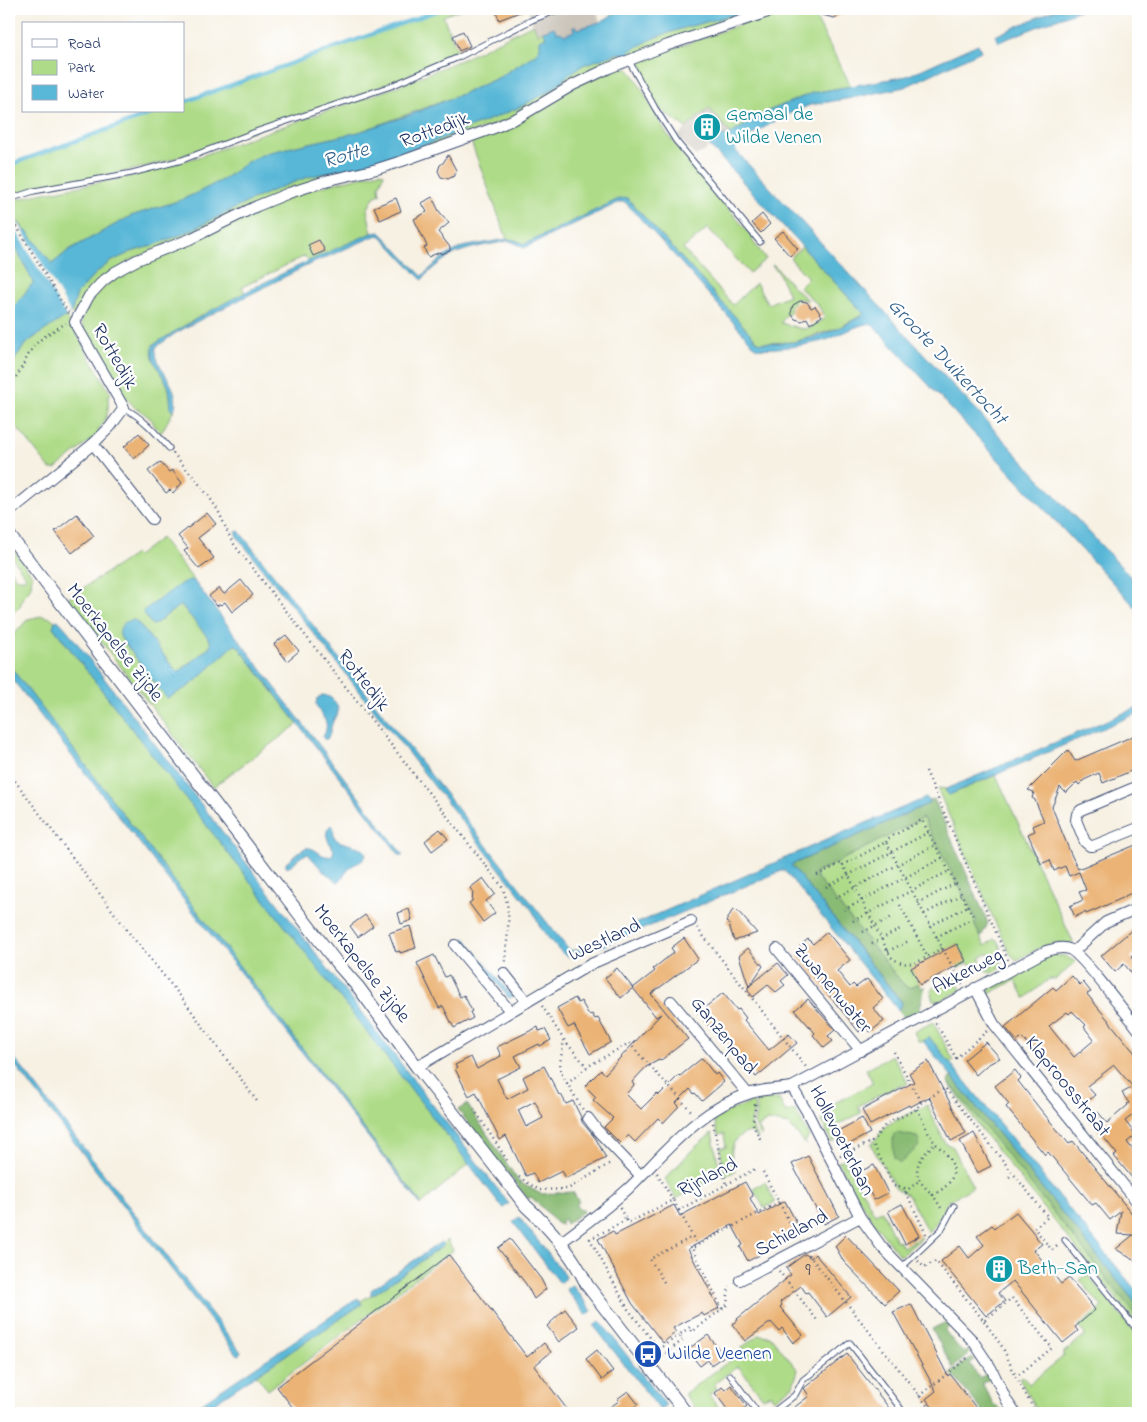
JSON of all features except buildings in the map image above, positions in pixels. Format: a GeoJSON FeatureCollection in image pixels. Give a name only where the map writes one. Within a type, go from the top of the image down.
{"type":"FeatureCollection","features":[{"type":"Feature","properties":{"kind":"street","name":"Rottedijk"},"geometry":{"type":"LineString","coordinates":[[9,512],[93,444],[110,427],[124,408],[72,318],[103,281],[115,272],[137,260],[184,241],[289,193],[329,180],[394,164],[494,128],[519,117],[573,85],[596,74],[668,45],[776,9]]}},
{"type":"Feature","properties":{"kind":"street"},"geometry":{"type":"LineString","coordinates":[[93,444],[152,520]]}},
{"type":"Feature","properties":{"kind":"street","name":"Moerkapelse Zijde"},"geometry":{"type":"LineString","coordinates":[[9,535],[330,954],[359,988],[417,1067],[526,1206],[543,1222],[578,1266],[587,1285],[686,1413]]}},
{"type":"Feature","properties":{"kind":"street"},"geometry":{"type":"LineString","coordinates":[[1138,786],[1081,810],[1077,814],[1076,820],[1085,842],[1090,846],[1138,828]]}},
{"type":"Feature","properties":{"kind":"street"},"geometry":{"type":"LineString","coordinates":[[1138,908],[1106,922],[1074,951],[1094,973],[1138,1029]]}},
{"type":"Feature","properties":{"kind":"street","name":"Westland"},"geometry":{"type":"LineString","coordinates":[[417,1067],[591,964],[691,921]]}},
{"type":"Feature","properties":{"kind":"street"},"geometry":{"type":"LineString","coordinates":[[455,945],[510,1011]]}},
{"type":"Feature","properties":{"kind":"street","name":"Akkerweg"},"geometry":{"type":"LineString","coordinates":[[792,1086],[1046,951],[1064,948],[1074,951]]}},
{"type":"Feature","properties":{"kind":"street","name":"Zwanenwater"},"geometry":{"type":"LineString","coordinates":[[777,950],[861,1051]]}},
{"type":"Feature","properties":{"kind":"street"},"geometry":{"type":"LineString","coordinates":[[504,973],[531,999]]}},
{"type":"Feature","properties":{"kind":"street","name":"Klaproosstraat"},"geometry":{"type":"LineString","coordinates":[[971,991],[994,1024],[1138,1202]]}},
{"type":"Feature","properties":{"kind":"street","name":"Ganzenpad"},"geometry":{"type":"LineString","coordinates":[[671,1001],[751,1093]]}},
{"type":"Feature","properties":{"kind":"street","name":"Hollevoeterlaan"},"geometry":{"type":"LineString","coordinates":[[560,1244],[616,1200],[699,1119],[711,1111],[751,1093],[792,1086],[860,1217],[881,1246],[973,1341],[992,1368],[1007,1402],[1015,1413]]}},
{"type":"Feature","properties":{"kind":"street"},"geometry":{"type":"LineString","coordinates":[[588,1118],[640,1175]]}},
{"type":"Feature","properties":{"kind":"street","name":"Schieland"},"geometry":{"type":"LineString","coordinates":[[740,1280],[774,1264],[860,1217]]}},
{"type":"Feature","properties":{"kind":"lane"},"geometry":{"type":"LineString","coordinates":[[9,199],[34,191],[147,170],[190,157],[258,131],[391,86],[459,57],[532,20],[560,9]]}},
{"type":"Feature","properties":{"kind":"lane"},"geometry":{"type":"LineString","coordinates":[[629,61],[676,141],[760,242]]}},
{"type":"Feature","properties":{"kind":"lane","name":"Rottedijk"},"geometry":{"type":"LineString","coordinates":[[124,408],[149,425],[169,448]]}},
{"type":"Feature","properties":{"kind":"lane"},"geometry":{"type":"LineString","coordinates":[[902,1267],[941,1230],[954,1206]]}},
{"type":"Feature","properties":{"kind":"lane"},"geometry":{"type":"LineString","coordinates":[[1064,1240],[1138,1331]]}},
{"type":"Feature","properties":{"kind":"lane"},"geometry":{"type":"LineString","coordinates":[[772,1413],[795,1395],[803,1380],[850,1343],[904,1413]]}},
{"type":"Feature","properties":{"kind":"lane"},"geometry":{"type":"LineString","coordinates":[[730,1375],[758,1413]]}},
{"type":"Feature","properties":{"kind":"path"},"geometry":{"type":"LineString","coordinates":[[9,220],[16,225],[72,318],[35,344],[18,374],[9,384]]}},
{"type":"Feature","properties":{"kind":"path","name":"Rottedijk"},"geometry":{"type":"LineString","coordinates":[[169,448],[210,498],[236,547],[501,885],[509,911],[504,973]]}},
{"type":"Feature","properties":{"kind":"path"},"geometry":{"type":"LineString","coordinates":[[926,771],[1012,968]]}},
{"type":"Feature","properties":{"kind":"path"},"geometry":{"type":"LineString","coordinates":[[9,773],[130,934],[182,998],[259,1104]]}},
{"type":"Feature","properties":{"kind":"path"},"geometry":{"type":"LineString","coordinates":[[817,875],[840,864],[844,865],[922,820],[974,918],[936,937]]}},
{"type":"Feature","properties":{"kind":"path"},"geometry":{"type":"LineString","coordinates":[[826,887],[928,832]]}},
{"type":"Feature","properties":{"kind":"path"},"geometry":{"type":"LineString","coordinates":[[886,842],[942,948],[971,991]]}},
{"type":"Feature","properties":{"kind":"path"},"geometry":{"type":"LineString","coordinates":[[835,898],[935,845]]}},
{"type":"Feature","properties":{"kind":"path"},"geometry":{"type":"LineString","coordinates":[[844,910],[942,858]]}},
{"type":"Feature","properties":{"kind":"path"},"geometry":{"type":"LineString","coordinates":[[844,865],[891,957],[906,965],[912,964],[942,948]]}},
{"type":"Feature","properties":{"kind":"path"},"geometry":{"type":"LineString","coordinates":[[853,921],[949,871]]}},
{"type":"Feature","properties":{"kind":"path"},"geometry":{"type":"LineString","coordinates":[[918,902],[956,883]]}},
{"type":"Feature","properties":{"kind":"path"},"geometry":{"type":"LineString","coordinates":[[924,914],[961,895]]}},
{"type":"Feature","properties":{"kind":"path"},"geometry":{"type":"LineString","coordinates":[[900,905],[927,956]]}},
{"type":"Feature","properties":{"kind":"path"},"geometry":{"type":"LineString","coordinates":[[930,926],[968,906]]}},
{"type":"Feature","properties":{"kind":"path"},"geometry":{"type":"LineString","coordinates":[[863,932],[894,916]]}},
{"type":"Feature","properties":{"kind":"path"},"geometry":{"type":"LineString","coordinates":[[691,921],[813,1076]]}},
{"type":"Feature","properties":{"kind":"path"},"geometry":{"type":"LineString","coordinates":[[872,944],[902,928]]}},
{"type":"Feature","properties":{"kind":"path"},"geometry":{"type":"LineString","coordinates":[[888,952],[909,941]]}},
{"type":"Feature","properties":{"kind":"path"},"geometry":{"type":"LineString","coordinates":[[531,999],[543,1006],[564,1040],[587,1067]]}},
{"type":"Feature","properties":{"kind":"path"},"geometry":{"type":"LineString","coordinates":[[930,1013],[956,1058],[994,1024]]}},
{"type":"Feature","properties":{"kind":"path"},"geometry":{"type":"LineString","coordinates":[[564,1040],[560,1063],[561,1073],[588,1118]]}},
{"type":"Feature","properties":{"kind":"path"},"geometry":{"type":"LineString","coordinates":[[567,1084],[587,1067],[629,1043],[699,1119]]}},
{"type":"Feature","properties":{"kind":"path"},"geometry":{"type":"LineString","coordinates":[[894,1052],[921,1103]]}},
{"type":"Feature","properties":{"kind":"path"},"geometry":{"type":"LineString","coordinates":[[832,1160],[872,1142],[886,1124],[917,1109],[921,1103],[945,1088],[1048,1217],[1034,1228],[1052,1250],[1064,1240]]}},
{"type":"Feature","properties":{"kind":"path"},"geometry":{"type":"LineString","coordinates":[[751,1093],[756,1107],[753,1120],[754,1126],[762,1142]]}},
{"type":"Feature","properties":{"kind":"path"},"geometry":{"type":"LineString","coordinates":[[474,1109],[512,1167]]}},
{"type":"Feature","properties":{"kind":"path"},"geometry":{"type":"LineString","coordinates":[[917,1109],[935,1143],[947,1154],[953,1164],[954,1174],[949,1184],[933,1195]]}},
{"type":"Feature","properties":{"kind":"path"},"geometry":{"type":"LineString","coordinates":[[711,1111],[726,1185]]}},
{"type":"Feature","properties":{"kind":"path"},"geometry":{"type":"LineString","coordinates":[[872,1142],[894,1186],[904,1188],[930,1242]]}},
{"type":"Feature","properties":{"kind":"path"},"geometry":{"type":"LineString","coordinates":[[935,1143],[921,1159],[917,1168],[918,1178],[933,1195],[948,1218]]}},
{"type":"Feature","properties":{"kind":"path"},"geometry":{"type":"LineString","coordinates":[[517,1175],[539,1190],[568,1189],[622,1156]]}},
{"type":"Feature","properties":{"kind":"path"},"geometry":{"type":"LineString","coordinates":[[650,1166],[660,1176],[673,1200]]}},
{"type":"Feature","properties":{"kind":"path","name":"Rijnland"},"geometry":{"type":"LineString","coordinates":[[679,1335],[659,1349],[628,1309],[590,1239],[626,1220],[628,1224],[673,1200],[679,1210],[755,1169]]}},
{"type":"Feature","properties":{"kind":"path"},"geometry":{"type":"LineString","coordinates":[[763,1172],[803,1248],[933,1413]]}},
{"type":"Feature","properties":{"kind":"path"},"geometry":{"type":"LineString","coordinates":[[1009,1177],[1013,1174]]}},
{"type":"Feature","properties":{"kind":"path"},"geometry":{"type":"LineString","coordinates":[[905,1192],[920,1180]]}},
{"type":"Feature","properties":{"kind":"path"},"geometry":{"type":"LineString","coordinates":[[722,1309],[692,1248],[779,1202]]}},
{"type":"Feature","properties":{"kind":"path"},"geometry":{"type":"LineString","coordinates":[[679,1210],[697,1246]]}},
{"type":"Feature","properties":{"kind":"path"},"geometry":{"type":"LineString","coordinates":[[664,1282],[650,1259],[692,1237]]}},
{"type":"Feature","properties":{"kind":"path"},"geometry":{"type":"LineString","coordinates":[[914,1256],[924,1267],[936,1261],[984,1321],[1003,1348],[1016,1377],[1036,1413]]}},
{"type":"Feature","properties":{"kind":"path"},"geometry":{"type":"LineString","coordinates":[[774,1264],[817,1320]]}},
{"type":"Feature","properties":{"kind":"path"},"geometry":{"type":"LineString","coordinates":[[660,1358],[683,1340],[679,1335],[690,1327],[692,1332],[727,1306],[729,1286]]}},
{"type":"Feature","properties":{"kind":"path"},"geometry":{"type":"LineString","coordinates":[[984,1321],[1012,1298],[1052,1348],[1016,1377]]}},
{"type":"Feature","properties":{"kind":"path"},"geometry":{"type":"LineString","coordinates":[[919,1396],[979,1349]]}},
{"type":"Feature","properties":{"kind":"shaded area"},"geometry":{"type":"Polygon","coordinates":[[[528,9],[596,9],[600,22],[578,29],[576,26],[573,27],[574,31],[565,35],[560,32],[540,47],[528,9]]]}},
{"type":"Feature","properties":{"kind":"shaded area"},"geometry":{"type":"Polygon","coordinates":[[[709,108],[731,134],[717,137],[704,152],[695,156],[678,136],[709,108]]]}},
{"type":"Feature","properties":{"kind":"green space"},"geometry":{"type":"Polygon","coordinates":[[[441,9],[461,9],[443,16],[458,53],[431,66],[367,92],[164,162],[9,196],[9,165],[156,112],[185,112],[185,102],[441,9]]]}},
{"type":"Feature","properties":{"kind":"green space"},"geometry":{"type":"Polygon","coordinates":[[[755,9],[769,9],[667,43],[505,121],[237,212],[127,262],[74,314],[71,313],[77,294],[96,273],[110,262],[131,252],[185,233],[252,200],[308,177],[368,164],[423,146],[496,117],[520,107],[554,88],[583,65],[619,53],[623,54],[656,37],[755,9]]]}},
{"type":"Feature","properties":{"kind":"green space"},"geometry":{"type":"Polygon","coordinates":[[[784,9],[811,9],[851,86],[812,93],[766,112],[731,134],[709,108],[686,128],[658,108],[640,74],[638,65],[641,60],[784,9]]]}},
{"type":"Feature","properties":{"kind":"green space"},"geometry":{"type":"Polygon","coordinates":[[[533,24],[538,34],[543,31],[546,37],[537,53],[498,78],[457,96],[359,132],[266,153],[247,162],[224,179],[195,194],[131,216],[69,250],[52,264],[20,224],[14,218],[9,217],[9,202],[34,195],[132,176],[198,157],[393,88],[463,59],[533,24]]]}},
{"type":"Feature","properties":{"kind":"green space"},"geometry":{"type":"Polygon","coordinates":[[[623,67],[629,70],[635,77],[667,134],[753,238],[752,240],[766,259],[749,273],[708,228],[683,249],[733,305],[756,283],[768,304],[789,295],[778,272],[772,265],[774,265],[793,287],[808,300],[798,299],[791,304],[790,313],[785,316],[781,323],[802,329],[809,328],[825,318],[818,305],[799,287],[808,278],[790,258],[802,247],[864,314],[838,328],[794,342],[758,342],[627,198],[619,199],[525,244],[507,239],[470,139],[574,87],[623,67]]]}},
{"type":"Feature","properties":{"kind":"green space"},"geometry":{"type":"Polygon","coordinates":[[[380,172],[384,174],[379,187],[380,194],[374,197],[367,210],[372,233],[309,261],[305,256],[242,287],[245,293],[194,320],[153,345],[153,358],[168,386],[172,410],[174,410],[161,433],[155,427],[152,420],[139,409],[137,410],[114,384],[96,348],[91,345],[83,330],[81,318],[94,295],[123,271],[277,201],[303,191],[380,172]]]}},
{"type":"Feature","properties":{"kind":"green space"},"geometry":{"type":"Polygon","coordinates":[[[11,235],[33,283],[9,313],[9,236],[11,235]]]}},
{"type":"Feature","properties":{"kind":"green space"},"geometry":{"type":"Polygon","coordinates":[[[66,316],[111,394],[108,396],[106,418],[98,430],[100,433],[55,469],[50,469],[9,417],[9,368],[24,346],[66,316]]]}},
{"type":"Feature","properties":{"kind":"green space"},"geometry":{"type":"Polygon","coordinates":[[[161,538],[195,582],[193,580],[155,624],[179,605],[182,606],[210,640],[211,646],[178,672],[134,620],[119,633],[121,638],[167,698],[191,685],[236,645],[298,724],[213,787],[68,598],[135,554],[137,556],[161,538]]]}},
{"type":"Feature","properties":{"kind":"green space"},"geometry":{"type":"Polygon","coordinates":[[[9,544],[32,575],[31,586],[23,597],[20,607],[9,615],[9,568],[17,579],[25,579],[26,577],[9,553],[9,544]]]}},
{"type":"Feature","properties":{"kind":"green space"},"geometry":{"type":"Polygon","coordinates":[[[42,616],[55,621],[53,627],[469,1164],[420,1205],[420,1202],[9,665],[9,640],[28,619],[42,616]]]}},
{"type":"Feature","properties":{"kind":"green space"},"geometry":{"type":"Polygon","coordinates":[[[996,775],[1073,942],[1072,944],[1050,944],[1017,960],[1011,955],[994,920],[938,790],[939,788],[946,789],[949,795],[996,775]]]}},
{"type":"Feature","properties":{"kind":"green space"},"geometry":{"type":"Polygon","coordinates":[[[934,799],[988,923],[981,937],[975,926],[976,919],[923,818],[814,874],[903,984],[910,988],[917,984],[922,988],[925,986],[919,1012],[905,1019],[898,1010],[902,1002],[791,865],[928,804],[934,799]]]}},
{"type":"Feature","properties":{"kind":"green space"},"geometry":{"type":"Polygon","coordinates":[[[923,818],[976,919],[975,926],[985,946],[994,939],[997,940],[1002,958],[999,969],[992,973],[984,971],[985,968],[992,967],[994,960],[991,955],[987,954],[981,957],[981,969],[967,963],[958,968],[957,965],[966,960],[957,944],[912,969],[920,985],[917,984],[910,988],[903,984],[814,874],[923,818]]]}},
{"type":"Feature","properties":{"kind":"green space"},"geometry":{"type":"Polygon","coordinates":[[[1052,955],[1065,956],[1076,962],[1056,979],[1049,979],[1026,998],[1015,980],[987,995],[990,987],[1052,955]]]}},
{"type":"Feature","properties":{"kind":"green space"},"geometry":{"type":"Polygon","coordinates":[[[955,977],[961,990],[940,1001],[933,1000],[931,994],[933,988],[955,977]]]}},
{"type":"Feature","properties":{"kind":"green space"},"geometry":{"type":"Polygon","coordinates":[[[933,1022],[954,1061],[950,1063],[929,1037],[923,1041],[918,1041],[914,1032],[933,1022]]]}},
{"type":"Feature","properties":{"kind":"green space"},"geometry":{"type":"Polygon","coordinates":[[[892,1055],[908,1083],[900,1087],[899,1085],[858,1106],[861,1113],[832,1128],[837,1139],[832,1142],[822,1121],[824,1117],[821,1110],[873,1083],[866,1069],[892,1055]]]}},
{"type":"Feature","properties":{"kind":"green space"},"geometry":{"type":"Polygon","coordinates":[[[951,1076],[1138,1306],[1138,1318],[948,1081],[951,1076]]]}},
{"type":"Feature","properties":{"kind":"green space"},"geometry":{"type":"Polygon","coordinates":[[[948,1081],[1138,1318],[1138,1325],[983,1132],[948,1081]]]}},
{"type":"Feature","properties":{"kind":"green space"},"geometry":{"type":"Polygon","coordinates":[[[779,1099],[786,1113],[795,1110],[809,1136],[805,1142],[806,1145],[789,1125],[768,1121],[758,1127],[762,1135],[760,1136],[754,1123],[757,1109],[756,1101],[779,1099]]]}},
{"type":"Feature","properties":{"kind":"green space"},"geometry":{"type":"Polygon","coordinates":[[[753,1102],[755,1108],[751,1124],[758,1140],[751,1132],[738,1137],[732,1147],[735,1171],[725,1176],[720,1148],[726,1147],[724,1134],[718,1135],[714,1119],[753,1102]]]}},
{"type":"Feature","properties":{"kind":"green space"},"geometry":{"type":"Polygon","coordinates":[[[467,1104],[519,1182],[541,1194],[573,1192],[579,1202],[576,1205],[580,1210],[584,1211],[566,1224],[564,1219],[561,1221],[561,1225],[556,1223],[531,1197],[528,1199],[458,1110],[467,1104]]]}},
{"type":"Feature","properties":{"kind":"green space"},"geometry":{"type":"Polygon","coordinates":[[[927,1105],[945,1143],[953,1147],[973,1187],[948,1201],[940,1218],[928,1232],[908,1195],[896,1189],[871,1145],[887,1125],[927,1105]]]}},
{"type":"Feature","properties":{"kind":"green space"},"geometry":{"type":"Polygon","coordinates":[[[712,1133],[721,1175],[676,1199],[665,1179],[692,1150],[712,1133]]]}},
{"type":"Feature","properties":{"kind":"green space"},"geometry":{"type":"Polygon","coordinates":[[[898,1133],[917,1137],[919,1140],[919,1146],[900,1163],[894,1158],[893,1136],[898,1133]]]}},
{"type":"Feature","properties":{"kind":"green space"},"geometry":{"type":"Polygon","coordinates":[[[844,1159],[848,1167],[853,1165],[856,1172],[853,1174],[875,1214],[882,1211],[896,1241],[899,1240],[903,1247],[922,1238],[900,1256],[866,1211],[852,1187],[838,1162],[844,1159]]]}},
{"type":"Feature","properties":{"kind":"green space"},"geometry":{"type":"Polygon","coordinates":[[[765,1182],[775,1202],[764,1208],[753,1188],[765,1182]]]}},
{"type":"Feature","properties":{"kind":"green space"},"geometry":{"type":"Polygon","coordinates":[[[447,1240],[453,1250],[268,1390],[256,1375],[362,1304],[360,1301],[374,1294],[444,1245],[447,1240]]]}},
{"type":"Feature","properties":{"kind":"green space"},"geometry":{"type":"Polygon","coordinates":[[[1087,1274],[1138,1337],[1138,1413],[1038,1413],[1019,1378],[1022,1376],[1029,1384],[1064,1356],[1064,1352],[1085,1335],[1079,1326],[1102,1307],[1080,1280],[1087,1274]]]}},
{"type":"Feature","properties":{"kind":"green space"},"geometry":{"type":"Polygon","coordinates":[[[946,1322],[950,1326],[945,1331],[963,1353],[969,1349],[969,1354],[953,1368],[932,1329],[946,1322]]]}},
{"type":"Feature","properties":{"kind":"green space"},"geometry":{"type":"Polygon","coordinates":[[[758,1335],[770,1336],[798,1370],[793,1386],[774,1399],[770,1394],[763,1398],[738,1366],[714,1384],[717,1389],[709,1395],[721,1410],[716,1413],[699,1413],[684,1394],[743,1351],[741,1348],[758,1335]]]}},
{"type":"Feature","properties":{"kind":"green space"},"geometry":{"type":"Polygon","coordinates":[[[972,1357],[975,1360],[970,1363],[979,1378],[987,1374],[991,1378],[982,1383],[994,1405],[1001,1411],[998,1413],[984,1413],[951,1373],[972,1357]]]}},
{"type":"Feature","properties":{"kind":"water","name":"Rotte"},"geometry":{"type":"Polygon","coordinates":[[[626,9],[755,9],[656,37],[629,51],[631,53],[628,55],[619,53],[583,65],[554,88],[520,107],[496,117],[423,146],[368,164],[308,177],[281,187],[185,233],[131,252],[110,262],[96,273],[77,294],[71,313],[24,346],[9,368],[9,313],[33,283],[11,235],[9,236],[9,230],[19,223],[52,264],[69,250],[131,216],[195,194],[224,179],[247,162],[266,153],[359,132],[457,96],[498,78],[537,53],[540,47],[540,40],[546,37],[543,31],[554,27],[557,33],[560,32],[565,35],[574,31],[573,27],[576,26],[578,29],[600,22],[626,9]]]}},
{"type":"Feature","properties":{"kind":"water"},"geometry":{"type":"Polygon","coordinates":[[[1056,9],[1082,9],[999,42],[995,36],[1056,9]]]}},
{"type":"Feature","properties":{"kind":"water"},"geometry":{"type":"Polygon","coordinates":[[[978,44],[981,51],[905,87],[810,105],[784,116],[741,141],[735,147],[736,151],[1138,585],[1138,610],[874,326],[863,325],[826,340],[810,344],[782,348],[756,348],[625,202],[620,202],[524,248],[508,241],[462,251],[445,260],[430,271],[422,280],[381,236],[377,235],[306,266],[194,323],[156,347],[158,362],[171,385],[176,401],[174,410],[171,410],[169,389],[154,361],[153,345],[206,313],[260,284],[372,233],[380,232],[422,276],[442,258],[462,247],[507,239],[525,244],[619,199],[627,198],[758,342],[794,342],[821,335],[840,327],[864,314],[708,144],[717,137],[731,134],[766,112],[812,93],[907,76],[978,44]]]}},
{"type":"Feature","properties":{"kind":"water"},"geometry":{"type":"Polygon","coordinates":[[[239,531],[568,949],[572,951],[584,948],[586,951],[571,957],[559,950],[551,941],[540,926],[532,910],[236,535],[236,532],[239,531]]]}},
{"type":"Feature","properties":{"kind":"water"},"geometry":{"type":"Polygon","coordinates":[[[193,580],[197,585],[403,855],[401,857],[238,646],[233,646],[191,685],[170,697],[167,698],[164,695],[121,638],[120,628],[124,623],[134,620],[176,671],[179,672],[211,646],[210,640],[182,606],[179,606],[152,625],[143,611],[182,583],[193,580]]]}},
{"type":"Feature","properties":{"kind":"water"},"geometry":{"type":"Polygon","coordinates":[[[58,620],[509,1204],[503,1208],[53,627],[55,621],[58,620]]]}},
{"type":"Feature","properties":{"kind":"water"},"geometry":{"type":"Polygon","coordinates":[[[9,665],[420,1204],[13,680],[9,674],[9,665]]]}},
{"type":"Feature","properties":{"kind":"water"},"geometry":{"type":"Polygon","coordinates":[[[322,695],[328,696],[333,700],[338,709],[338,714],[327,739],[323,737],[326,723],[316,704],[317,699],[322,695]]]}},
{"type":"Feature","properties":{"kind":"water"},"geometry":{"type":"Polygon","coordinates":[[[1138,707],[1138,713],[949,795],[946,792],[946,789],[1138,707]]]}},
{"type":"Feature","properties":{"kind":"water"},"geometry":{"type":"Polygon","coordinates":[[[926,798],[930,801],[928,804],[791,865],[902,1003],[898,1010],[784,870],[600,947],[597,941],[842,833],[926,798]]]}},
{"type":"Feature","properties":{"kind":"water"},"geometry":{"type":"Polygon","coordinates":[[[331,825],[333,826],[335,838],[338,841],[364,850],[366,853],[363,860],[350,868],[339,882],[323,871],[308,854],[286,867],[286,863],[306,848],[313,849],[324,856],[332,856],[334,850],[328,841],[327,834],[328,828],[331,825]]]}},
{"type":"Feature","properties":{"kind":"water"},"geometry":{"type":"Polygon","coordinates":[[[465,938],[512,996],[511,998],[509,998],[462,940],[465,938]]]}},
{"type":"Feature","properties":{"kind":"water"},"geometry":{"type":"Polygon","coordinates":[[[929,1037],[1138,1293],[1138,1306],[923,1041],[929,1037]]]}},
{"type":"Feature","properties":{"kind":"water"},"geometry":{"type":"Polygon","coordinates":[[[9,1051],[241,1352],[240,1354],[237,1355],[9,1057],[9,1051]]]}},
{"type":"Feature","properties":{"kind":"water"},"geometry":{"type":"Polygon","coordinates":[[[519,1217],[565,1275],[566,1278],[560,1283],[513,1222],[519,1217]]]}},
{"type":"Feature","properties":{"kind":"water"},"geometry":{"type":"Polygon","coordinates":[[[441,1242],[444,1245],[371,1295],[371,1290],[441,1242]]]}},
{"type":"Feature","properties":{"kind":"water"},"geometry":{"type":"Polygon","coordinates":[[[572,1285],[592,1311],[586,1315],[566,1289],[572,1285]]]}},
{"type":"Feature","properties":{"kind":"water"},"geometry":{"type":"Polygon","coordinates":[[[358,1298],[362,1304],[199,1413],[187,1413],[358,1298]]]}},
{"type":"Feature","properties":{"kind":"water"},"geometry":{"type":"Polygon","coordinates":[[[600,1321],[666,1405],[660,1410],[594,1326],[600,1321]]]}},
{"type":"Feature","properties":{"kind":"pier"},"geometry":{"type":"Polygon","coordinates":[[[19,224],[71,313],[66,316],[14,227],[19,224]]]}},
{"type":"Feature","properties":{"kind":"waterway"},"geometry":{"type":"LineString","coordinates":[[185,102],[442,9]]}},
{"type":"Feature","properties":{"kind":"waterway"},"geometry":{"type":"LineString","coordinates":[[9,165],[156,112]]}},
{"type":"Feature","properties":{"kind":"place","name":"Gemaal de Wilde Venen"},"geometry":{"type":"Point","coordinates":[707,127]}},
{"type":"Feature","properties":{"kind":"place","name":"Beth-San"},"geometry":{"type":"Point","coordinates":[999,1269]}},
{"type":"Feature","properties":{"kind":"place","name":"Wilde Veenen"},"geometry":{"type":"Point","coordinates":[648,1354]}},
{"type":"Feature","properties":{"kind":"water label","name":"Groote Duikertocht"},"geometry":{"type":"Point","coordinates":[947,362]}}]}
